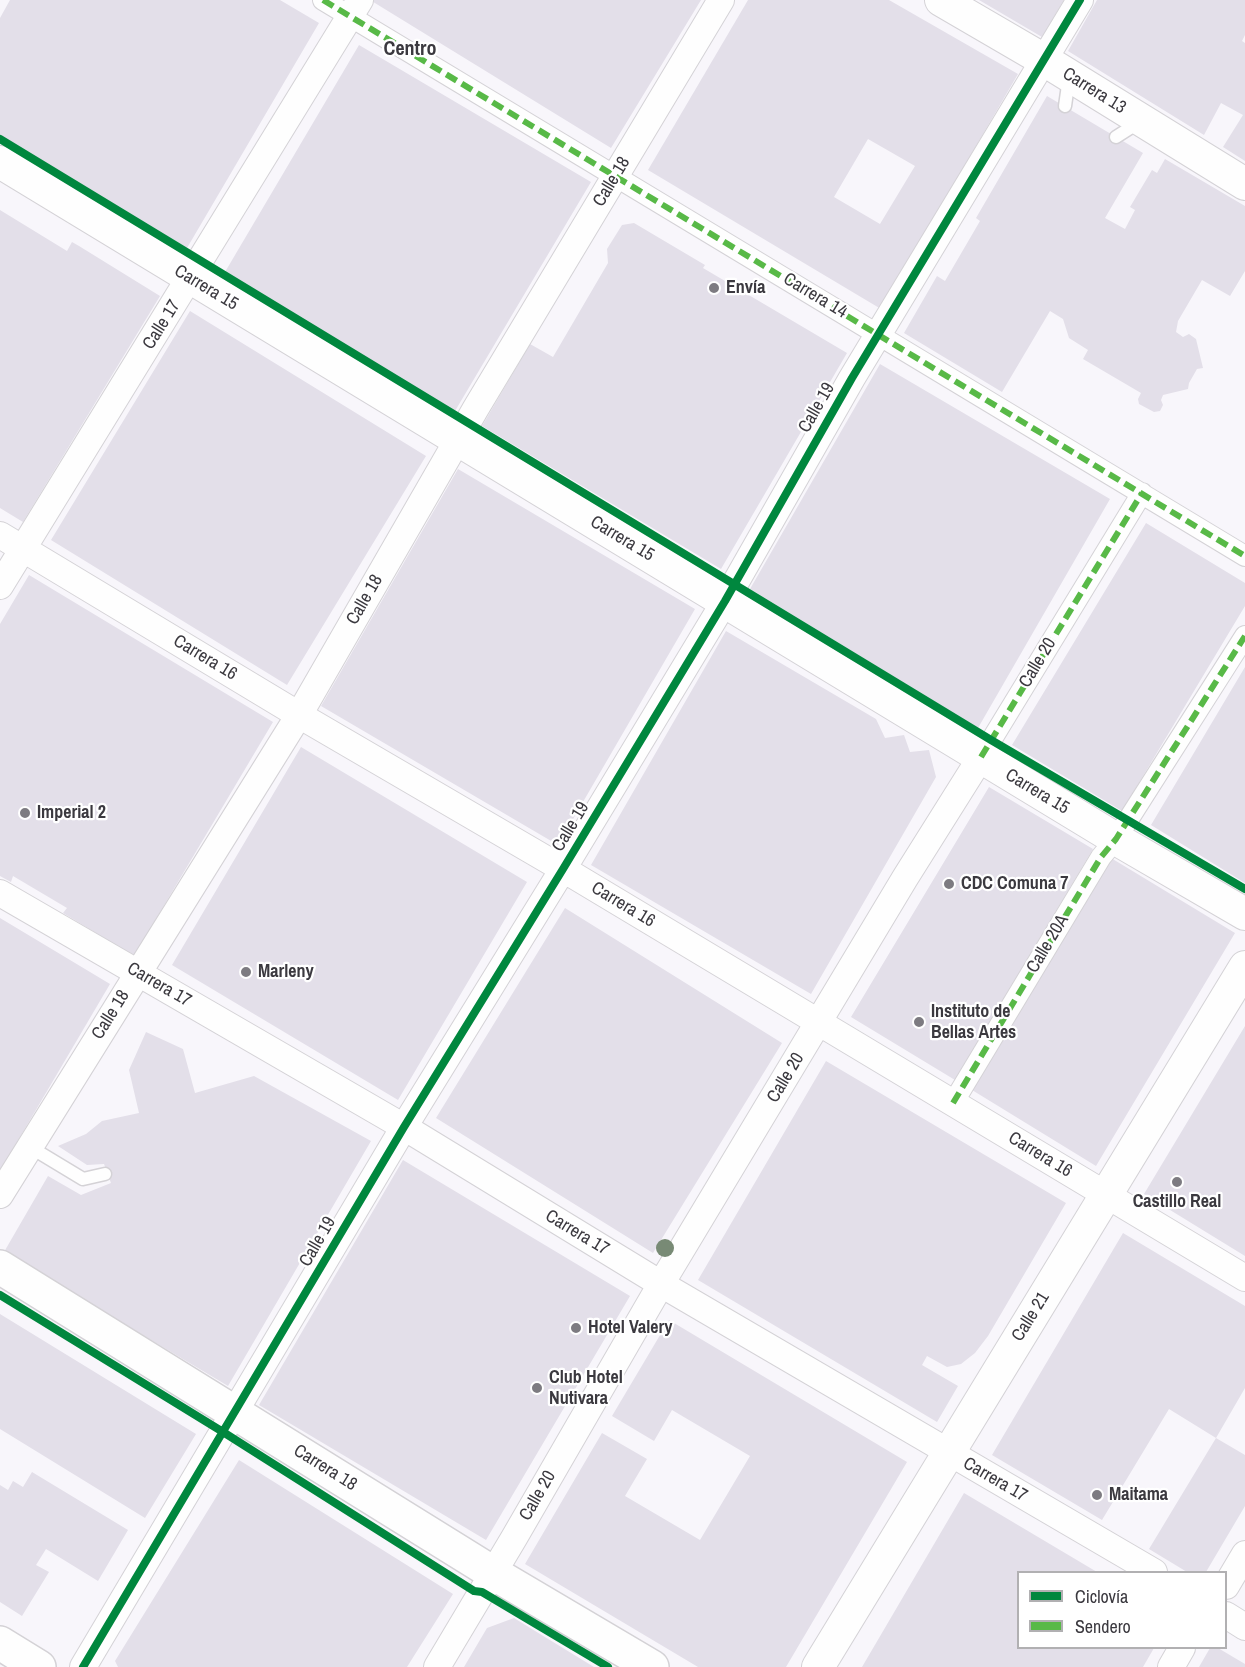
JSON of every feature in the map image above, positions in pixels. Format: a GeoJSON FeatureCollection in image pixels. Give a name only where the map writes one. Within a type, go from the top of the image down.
{"type":"FeatureCollection","features":[{"type":"Feature","properties":{"kind":"main road","name":"Carrera 18"},"geometry":{"type":"LineString","coordinates":[[0,1267],[493,1573],[652,1667]]}},
{"type":"Feature","properties":{"kind":"main road"},"geometry":{"type":"LineString","coordinates":[[0,1643],[39,1667]]}},
{"type":"Feature","properties":{"kind":"street","name":"Carrera 14"},"geometry":{"type":"LineString","coordinates":[[323,0],[355,8],[616,176],[1245,556]]}},
{"type":"Feature","properties":{"kind":"street","name":"Calle 18"},"geometry":{"type":"LineString","coordinates":[[0,1196],[299,715],[456,440],[721,0]]}},
{"type":"Feature","properties":{"kind":"street","name":"Carrera 13"},"geometry":{"type":"LineString","coordinates":[[940,0],[1070,76],[1129,129],[1245,184]]}},
{"type":"Feature","properties":{"kind":"street","name":"Calle 19"},"geometry":{"type":"LineString","coordinates":[[83,1667],[404,1127],[724,601],[878,334],[1080,0]]}},
{"type":"Feature","properties":{"kind":"street","name":"Calle 17"},"geometry":{"type":"LineString","coordinates":[[0,586],[355,8]]}},
{"type":"Feature","properties":{"kind":"street","name":"Carrera 15"},"geometry":{"type":"LineString","coordinates":[[0,162],[456,440],[1245,915]]}},
{"type":"Feature","properties":{"kind":"street","name":"Calle 20"},"geometry":{"type":"LineString","coordinates":[[437,1667],[661,1284],[905,878],[1142,493]]}},
{"type":"Feature","properties":{"kind":"street","name":"Carrera 16"},"geometry":{"type":"LineString","coordinates":[[0,535],[1245,1278]]}},
{"type":"Feature","properties":{"kind":"street","name":"Calle 20A"},"geometry":{"type":"LineString","coordinates":[[953,1103],[1101,857],[1116,839],[1245,636]]}},
{"type":"Feature","properties":{"kind":"street","name":"Carrera 17"},"geometry":{"type":"LineString","coordinates":[[0,893],[404,1127],[661,1284],[1152,1571]]}},
{"type":"Feature","properties":{"kind":"street","name":"Calle 21"},"geometry":{"type":"LineString","coordinates":[[818,1667],[1245,967]]}},
{"type":"Feature","properties":{"kind":"street"},"geometry":{"type":"LineString","coordinates":[[1227,1584],[1245,1554]]}},
{"type":"Feature","properties":{"kind":"street"},"geometry":{"type":"LineString","coordinates":[[1227,1616],[1245,1627]]}},
{"type":"Feature","properties":{"kind":"street"},"geometry":{"type":"LineString","coordinates":[[1171,1667],[1181,1649]]}},
{"type":"Feature","properties":{"kind":"lane"},"geometry":{"type":"LineString","coordinates":[[1065,106],[1070,76]]}},
{"type":"Feature","properties":{"kind":"lane"},"geometry":{"type":"LineString","coordinates":[[30,1147],[83,1179],[105,1174]]}},
{"type":"Feature","properties":{"kind":"building"},"geometry":{"type":"Polygon","coordinates":[[[10,0],[280,0],[319,23],[187,248],[0,135],[0,18],[10,0]]]}},
{"type":"Feature","properties":{"kind":"building"},"geometry":{"type":"Polygon","coordinates":[[[370,0],[701,0],[611,148],[370,0]]]}},
{"type":"Feature","properties":{"kind":"building"},"geometry":{"type":"Polygon","coordinates":[[[748,0],[889,0],[1018,74],[881,309],[648,170],[748,0]],[[868,139],[834,197],[880,224],[915,166],[868,139]]]}},
{"type":"Feature","properties":{"kind":"building"},"geometry":{"type":"Polygon","coordinates":[[[979,0],[1064,0],[1042,37],[979,0]]]}},
{"type":"Feature","properties":{"kind":"building"},"geometry":{"type":"Polygon","coordinates":[[[1097,0],[1245,0],[1245,35],[1242,41],[1245,43],[1245,161],[1223,147],[1243,115],[1221,103],[1204,135],[1068,51],[1097,0]]]}},
{"type":"Feature","properties":{"kind":"building"},"geometry":{"type":"Polygon","coordinates":[[[359,45],[591,182],[455,411],[225,272],[359,45]]]}},
{"type":"Feature","properties":{"kind":"building"},"geometry":{"type":"Polygon","coordinates":[[[1047,96],[1143,153],[1105,218],[1125,229],[1135,210],[1130,207],[1152,170],[1157,173],[1165,159],[1245,206],[1245,271],[1230,296],[1202,280],[1178,321],[1176,332],[1183,337],[1189,334],[1196,339],[1203,368],[1197,369],[1188,389],[1163,395],[1161,400],[1163,405],[1160,411],[1154,412],[1139,404],[1138,399],[1141,393],[1083,359],[1088,350],[1069,338],[1063,319],[1050,311],[1002,392],[904,333],[937,276],[945,281],[980,221],[976,218],[1047,96]]]}},
{"type":"Feature","properties":{"kind":"building"},"geometry":{"type":"Polygon","coordinates":[[[0,210],[67,251],[72,242],[160,296],[23,522],[0,508],[0,210]]]}},
{"type":"Feature","properties":{"kind":"building"},"geometry":{"type":"Polygon","coordinates":[[[634,223],[705,265],[703,268],[847,353],[721,569],[482,426],[530,344],[553,357],[608,263],[607,249],[622,225],[634,223]]]}},
{"type":"Feature","properties":{"kind":"building"},"geometry":{"type":"Polygon","coordinates":[[[190,311],[426,456],[287,685],[51,540],[190,311]]]}},
{"type":"Feature","properties":{"kind":"building"},"geometry":{"type":"Polygon","coordinates":[[[880,364],[1110,499],[978,728],[750,589],[880,364]]]}},
{"type":"Feature","properties":{"kind":"building"},"geometry":{"type":"Polygon","coordinates":[[[458,469],[695,609],[558,845],[321,706],[458,469]]]}},
{"type":"Feature","properties":{"kind":"building"},"geometry":{"type":"Polygon","coordinates":[[[1146,523],[1245,583],[1245,606],[1122,811],[1012,745],[1146,523]]]}},
{"type":"Feature","properties":{"kind":"building"},"geometry":{"type":"Polygon","coordinates":[[[29,575],[273,722],[134,956],[63,913],[67,908],[13,876],[11,882],[0,876],[0,624],[29,575]]]}},
{"type":"Feature","properties":{"kind":"building"},"geometry":{"type":"Polygon","coordinates":[[[726,631],[876,719],[885,738],[904,735],[910,752],[929,750],[936,777],[811,994],[591,865],[726,631]]]}},
{"type":"Feature","properties":{"kind":"building"},"geometry":{"type":"Polygon","coordinates":[[[1245,667],[1245,883],[1151,825],[1245,667]]]}},
{"type":"Feature","properties":{"kind":"building"},"geometry":{"type":"Polygon","coordinates":[[[301,747],[527,882],[398,1100],[172,965],[301,747]]]}},
{"type":"Feature","properties":{"kind":"building"},"geometry":{"type":"Polygon","coordinates":[[[989,787],[1093,849],[955,1080],[851,1017],[989,787]]]}},
{"type":"Feature","properties":{"kind":"building"},"geometry":{"type":"Polygon","coordinates":[[[1111,858],[1235,933],[1096,1166],[972,1090],[1111,858]]]}},
{"type":"Feature","properties":{"kind":"building"},"geometry":{"type":"Polygon","coordinates":[[[565,908],[782,1043],[653,1253],[436,1118],[565,908]]]}},
{"type":"Feature","properties":{"kind":"building"},"geometry":{"type":"Polygon","coordinates":[[[0,918],[110,984],[0,1171],[0,918]]]}},
{"type":"Feature","properties":{"kind":"building"},"geometry":{"type":"Polygon","coordinates":[[[1245,1026],[1245,1256],[1144,1194],[1245,1026]]]}},
{"type":"Feature","properties":{"kind":"building"},"geometry":{"type":"Polygon","coordinates":[[[146,1032],[183,1049],[195,1093],[254,1076],[371,1141],[228,1386],[4,1252],[48,1176],[81,1195],[111,1183],[104,1164],[87,1165],[58,1146],[86,1134],[102,1121],[139,1113],[129,1070],[146,1032]]]}},
{"type":"Feature","properties":{"kind":"building"},"geometry":{"type":"Polygon","coordinates":[[[826,1061],[1066,1203],[988,1336],[975,1353],[961,1364],[947,1367],[927,1356],[922,1365],[958,1386],[937,1422],[698,1280],[826,1061]]]}},
{"type":"Feature","properties":{"kind":"building"},"geometry":{"type":"Polygon","coordinates":[[[403,1160],[630,1296],[486,1540],[259,1405],[403,1160]]]}},
{"type":"Feature","properties":{"kind":"building"},"geometry":{"type":"Polygon","coordinates":[[[1123,1233],[1245,1306],[1245,1388],[1216,1438],[1169,1409],[1102,1520],[992,1455],[1123,1233]]]}},
{"type":"Feature","properties":{"kind":"building"},"geometry":{"type":"Polygon","coordinates":[[[0,1314],[196,1434],[145,1518],[0,1429],[0,1314]]]}},
{"type":"Feature","properties":{"kind":"building"},"geometry":{"type":"Polygon","coordinates":[[[669,1320],[907,1462],[786,1667],[698,1667],[525,1564],[602,1433],[647,1459],[625,1496],[700,1540],[750,1456],[672,1410],[654,1441],[612,1416],[669,1320]]]}},
{"type":"Feature","properties":{"kind":"building"},"geometry":{"type":"Polygon","coordinates":[[[1216,1438],[1245,1455],[1245,1506],[1207,1571],[1185,1571],[1149,1549],[1216,1438]]]}},
{"type":"Feature","properties":{"kind":"building"},"geometry":{"type":"Polygon","coordinates":[[[239,1460],[453,1594],[407,1667],[118,1667],[115,1661],[239,1460]]]}},
{"type":"Feature","properties":{"kind":"building"},"geometry":{"type":"Polygon","coordinates":[[[32,1472],[128,1530],[98,1581],[46,1549],[36,1565],[49,1572],[22,1616],[0,1602],[0,1485],[8,1490],[13,1481],[23,1487],[32,1472]]]}},
{"type":"Feature","properties":{"kind":"building"},"geometry":{"type":"Polygon","coordinates":[[[964,1493],[1095,1571],[1017,1571],[1017,1649],[1153,1649],[1143,1667],[862,1667],[964,1493]]]}},
{"type":"Feature","properties":{"kind":"building"},"geometry":{"type":"Polygon","coordinates":[[[514,1618],[594,1667],[464,1667],[487,1628],[514,1618]]]}},
{"type":"Feature","properties":{"kind":"building"},"geometry":{"type":"Polygon","coordinates":[[[1209,1649],[1220,1649],[1245,1664],[1245,1667],[1199,1667],[1209,1649]]]}},
{"type":"Feature","properties":{"kind":"marked path"},"geometry":{"type":"LineString","coordinates":[[323,0],[1245,556]]}},
{"type":"Feature","properties":{"kind":"marked path"},"geometry":{"type":"LineString","coordinates":[[981,757],[1142,493]]}},
{"type":"Feature","properties":{"kind":"marked path"},"geometry":{"type":"LineString","coordinates":[[953,1103],[1101,857],[1116,839],[1245,636]]}},
{"type":"Feature","properties":{"kind":"cycle path"},"geometry":{"type":"LineString","coordinates":[[83,1667],[404,1127],[725,601],[852,378],[1080,0]]}},
{"type":"Feature","properties":{"kind":"cycle path"},"geometry":{"type":"LineString","coordinates":[[0,139],[991,740],[1245,889]]}},
{"type":"Feature","properties":{"kind":"cycle path"},"geometry":{"type":"LineString","coordinates":[[0,1295],[223,1432],[474,1591],[482,1592],[608,1667]]}},
{"type":"Feature","properties":{"kind":"place","name":"Envía"},"geometry":{"type":"Point","coordinates":[714,288]}},
{"type":"Feature","properties":{"kind":"place","name":"Imperial 2"},"geometry":{"type":"Point","coordinates":[25,813]}},
{"type":"Feature","properties":{"kind":"place","name":"CDC Comuna 7"},"geometry":{"type":"Point","coordinates":[949,884]}},
{"type":"Feature","properties":{"kind":"place","name":"Marleny"},"geometry":{"type":"Point","coordinates":[246,972]}},
{"type":"Feature","properties":{"kind":"place","name":"Instituto de Bellas Artes"},"geometry":{"type":"Point","coordinates":[919,1022]}},
{"type":"Feature","properties":{"kind":"place","name":"Castillo Real"},"geometry":{"type":"Point","coordinates":[1177,1182]}},
{"type":"Feature","properties":{"kind":"place","name":"Hotel Valery"},"geometry":{"type":"Point","coordinates":[576,1328]}},
{"type":"Feature","properties":{"kind":"place","name":"Club Hotel Nutivara"},"geometry":{"type":"Point","coordinates":[537,1388]}},
{"type":"Feature","properties":{"kind":"place","name":"Maitama"},"geometry":{"type":"Point","coordinates":[1097,1495]}},
{"type":"Feature","properties":{"kind":"district","name":"Centro"},"geometry":{"type":"Point","coordinates":[410,50]}}]}
